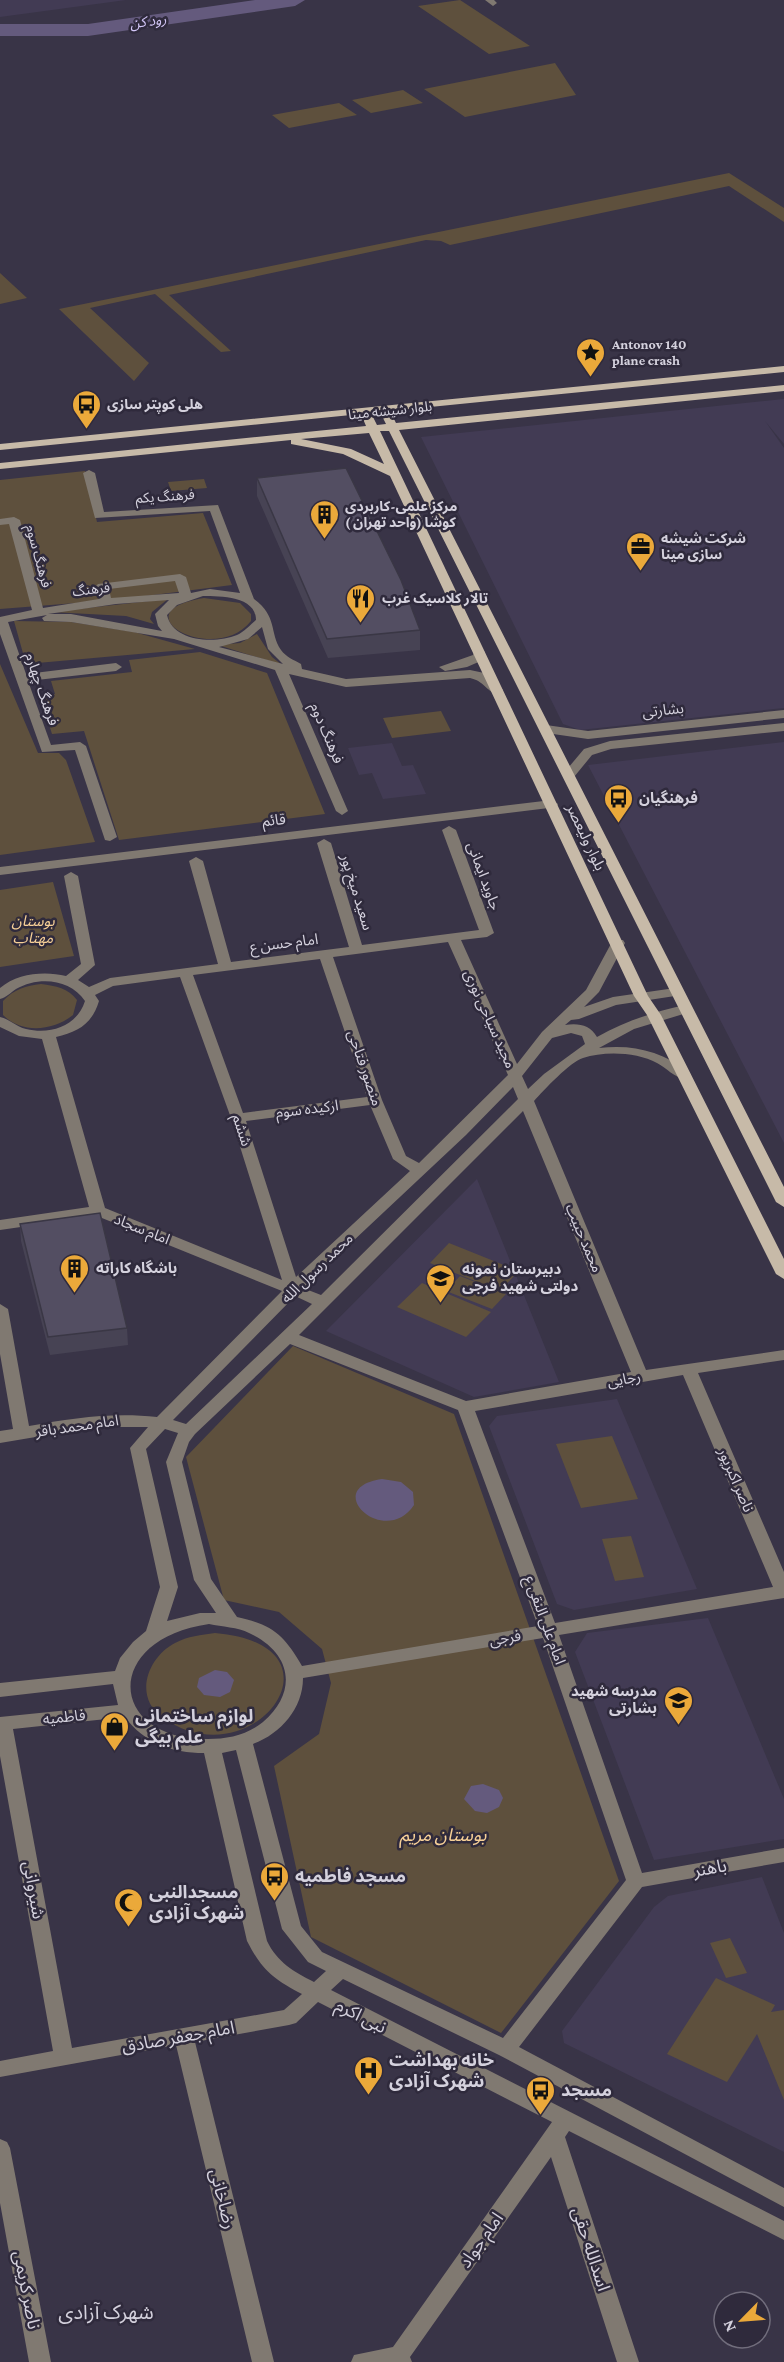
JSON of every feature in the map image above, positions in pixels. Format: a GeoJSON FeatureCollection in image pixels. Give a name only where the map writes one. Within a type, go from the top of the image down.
{"type":"FeatureCollection","features":[{"type":"Feature","properties":{"kind":"main road","name":"بلوار شیشه مینا"},"geometry":{"type":"LineString","coordinates":[[0,447],[784,369]]}},
{"type":"Feature","properties":{"kind":"main road","name":"بلوار شیشه مینا"},"geometry":{"type":"LineString","coordinates":[[0,466],[247,442],[392,425],[784,388]]}},
{"type":"Feature","properties":{"kind":"main road","name":"بلوار ولیعصر"},"geometry":{"type":"LineString","coordinates":[[384,410],[569,774],[675,992],[784,1202]]}},
{"type":"Feature","properties":{"kind":"main road","name":"بلوار ولیعصر"},"geometry":{"type":"LineString","coordinates":[[365,412],[618,943],[641,996],[654,1015],[784,1274]]}},
{"type":"Feature","properties":{"kind":"main road"},"geometry":{"type":"LineString","coordinates":[[247,442],[310,443],[336,447],[354,452],[394,475]]}},
{"type":"Feature","properties":{"kind":"main road"},"geometry":{"type":"LineString","coordinates":[[479,652],[494,655],[504,650]]}},
{"type":"Feature","properties":{"kind":"main road"},"geometry":{"type":"LineString","coordinates":[[492,679],[507,674],[519,677]]}},
{"type":"Feature","properties":{"kind":"street","name":"فرهنگ یکم"},"geometry":{"type":"LineString","coordinates":[[89,473],[99,516],[214,507],[249,600]]}},
{"type":"Feature","properties":{"kind":"street","name":"فرهنگ سوم"},"geometry":{"type":"LineString","coordinates":[[0,522],[14,520],[38,612]]}},
{"type":"Feature","properties":{"kind":"street"},"geometry":{"type":"LineString","coordinates":[[106,603],[102,586],[180,577],[186,596]]}},
{"type":"Feature","properties":{"kind":"street","name":"فرهنگ"},"geometry":{"type":"LineString","coordinates":[[0,620],[38,612],[106,603],[219,592],[249,600]]}},
{"type":"Feature","properties":{"kind":"street","name":"فرهنگ"},"geometry":{"type":"LineString","coordinates":[[177,638],[160,624],[160,616],[164,608],[186,596]]}},
{"type":"Feature","properties":{"kind":"street"},"geometry":{"type":"LineString","coordinates":[[249,600],[268,622],[269,639],[281,659],[319,677]]}},
{"type":"Feature","properties":{"kind":"street","name":"فرهنگ"},"geometry":{"type":"LineString","coordinates":[[191,642],[214,643],[245,636],[262,621],[262,613]]}},
{"type":"Feature","properties":{"kind":"street","name":"فرهنگ"},"geometry":{"type":"LineString","coordinates":[[0,620],[71,618],[144,629],[280,668],[346,683],[459,670]]}},
{"type":"Feature","properties":{"kind":"street","name":"فرهنگ چهارم"},"geometry":{"type":"LineString","coordinates":[[0,620],[46,749],[80,746],[110,837]]}},
{"type":"Feature","properties":{"kind":"street"},"geometry":{"type":"LineString","coordinates":[[459,670],[479,657],[479,652]]}},
{"type":"Feature","properties":{"kind":"street"},"geometry":{"type":"LineString","coordinates":[[20,678],[116,667]]}},
{"type":"Feature","properties":{"kind":"street","name":"فرهنگ دوم"},"geometry":{"type":"LineString","coordinates":[[280,668],[342,811]]}},
{"type":"Feature","properties":{"kind":"street"},"geometry":{"type":"LineString","coordinates":[[459,670],[484,677],[498,691]]}},
{"type":"Feature","properties":{"kind":"street","name":"بشارتی"},"geometry":{"type":"LineString","coordinates":[[546,729],[588,735],[784,714]]}},
{"type":"Feature","properties":{"kind":"street","name":"بشارتی"},"geometry":{"type":"LineString","coordinates":[[569,774],[588,753],[610,745],[784,727]]}},
{"type":"Feature","properties":{"kind":"street","name":"قائم"},"geometry":{"type":"LineString","coordinates":[[0,871],[552,804]]}},
{"type":"Feature","properties":{"kind":"street","name":"جاوید ایمانی"},"geometry":{"type":"LineString","coordinates":[[449,830],[487,933]]}},
{"type":"Feature","properties":{"kind":"street","name":"سعید میخ پور"},"geometry":{"type":"LineString","coordinates":[[324,843],[357,950]]}},
{"type":"Feature","properties":{"kind":"street"},"geometry":{"type":"LineString","coordinates":[[196,861],[226,967]]}},
{"type":"Feature","properties":{"kind":"street"},"geometry":{"type":"LineString","coordinates":[[69,981],[88,965],[71,876]]}},
{"type":"Feature","properties":{"kind":"street","name":"امام حسن ع"},"geometry":{"type":"LineString","coordinates":[[88,993],[110,982],[487,933]]}},
{"type":"Feature","properties":{"kind":"street","name":"مجید سیاحی نوری"},"geometry":{"type":"LineString","coordinates":[[453,937],[526,1100]]}},
{"type":"Feature","properties":{"kind":"street","name":"محمد رسول الله"},"geometry":{"type":"LineString","coordinates":[[154,1634],[169,1587],[138,1448],[160,1421],[320,1262],[420,1170],[515,1076],[547,1035],[592,992],[618,943]]}},
{"type":"Feature","properties":{"kind":"street","name":"منصور فتاحی"},"geometry":{"type":"LineString","coordinates":[[326,954],[375,1100],[400,1159],[420,1170]]}},
{"type":"Feature","properties":{"kind":"street","name":"ششم"},"geometry":{"type":"LineString","coordinates":[[185,972],[238,1118],[293,1291]]}},
{"type":"Feature","properties":{"kind":"street"},"geometry":{"type":"LineString","coordinates":[[0,995],[14,985],[41,978],[69,981],[88,993],[92,1001],[91,1010],[86,1019],[63,1031],[48,1034],[22,1033],[1,1024]]}},
{"type":"Feature","properties":{"kind":"street"},"geometry":{"type":"LineString","coordinates":[[547,1035],[579,1013],[594,1006],[641,996],[675,992]]}},
{"type":"Feature","properties":{"kind":"street","name":"محمد رسول الله"},"geometry":{"type":"LineString","coordinates":[[229,1619],[202,1580],[174,1462],[181,1441],[189,1430],[288,1337],[526,1100],[575,1056],[630,1024],[654,1015],[685,1009]]}},
{"type":"Feature","properties":{"kind":"street"},"geometry":{"type":"LineString","coordinates":[[547,1035],[574,1027],[586,1030],[592,1038],[592,1046]]}},
{"type":"Feature","properties":{"kind":"street","name":"امام سجاد"},"geometry":{"type":"LineString","coordinates":[[48,1034],[98,1211],[323,1302]]}},
{"type":"Feature","properties":{"kind":"street"},"geometry":{"type":"LineString","coordinates":[[575,1056],[615,1049],[645,1052],[668,1061],[684,1075]]}},
{"type":"Feature","properties":{"kind":"street","name":"ارکیده سوم"},"geometry":{"type":"LineString","coordinates":[[238,1118],[375,1100]]}},
{"type":"Feature","properties":{"kind":"street","name":"محمد حبیب"},"geometry":{"type":"LineString","coordinates":[[526,1100],[641,1376]]}},
{"type":"Feature","properties":{"kind":"street"},"geometry":{"type":"LineString","coordinates":[[0,1225],[98,1211]]}},
{"type":"Feature","properties":{"kind":"street"},"geometry":{"type":"LineString","coordinates":[[0,1310],[22,1434]]}},
{"type":"Feature","properties":{"kind":"street"},"geometry":{"type":"LineString","coordinates":[[288,1337],[465,1407]]}},
{"type":"Feature","properties":{"kind":"street","name":"رجایی"},"geometry":{"type":"LineString","coordinates":[[465,1407],[784,1354]]}},
{"type":"Feature","properties":{"kind":"street","name":"ناصر اکبرپور"},"geometry":{"type":"LineString","coordinates":[[688,1369],[784,1592]]}},
{"type":"Feature","properties":{"kind":"street","name":"امام علی النقی ع"},"geometry":{"type":"LineString","coordinates":[[465,1407],[549,1631],[636,1881]]}},
{"type":"Feature","properties":{"kind":"street","name":"امام محمد باقر"},"geometry":{"type":"LineString","coordinates":[[0,1437],[114,1419],[160,1421],[189,1430]]}},
{"type":"Feature","properties":{"kind":"street","name":"فرجی"},"geometry":{"type":"LineString","coordinates":[[297,1673],[784,1592]]}},
{"type":"Feature","properties":{"kind":"street","name":"محمد رسول الله"},"geometry":{"type":"LineString","coordinates":[[122,1677],[133,1654],[154,1634],[190,1620],[229,1619],[254,1626],[275,1638],[290,1654],[297,1673]]}},
{"type":"Feature","properties":{"kind":"street"},"geometry":{"type":"LineString","coordinates":[[0,1690],[122,1677],[122,1694],[128,1710],[141,1726],[161,1738],[185,1746],[212,1747],[243,1742],[263,1733],[285,1713],[297,1689],[297,1673]]}},
{"type":"Feature","properties":{"kind":"street","name":"فاطمیه"},"geometry":{"type":"LineString","coordinates":[[2,1724],[128,1710]]}},
{"type":"Feature","properties":{"kind":"street","name":"شیروانی"},"geometry":{"type":"LineString","coordinates":[[2,1724],[64,2058]]}},
{"type":"Feature","properties":{"kind":"street","name":"نبی اکرم"},"geometry":{"type":"LineString","coordinates":[[243,1742],[292,1929],[303,1946],[315,1958],[506,2049],[784,2198]]}},
{"type":"Feature","properties":{"kind":"street","name":"نبی اکرم"},"geometry":{"type":"LineString","coordinates":[[212,1747],[258,1941],[265,1957],[283,1975],[784,2231]]}},
{"type":"Feature","properties":{"kind":"street","name":"باهنر"},"geometry":{"type":"LineString","coordinates":[[636,1881],[784,1856]]}},
{"type":"Feature","properties":{"kind":"street"},"geometry":{"type":"LineString","coordinates":[[506,2049],[636,1881]]}},
{"type":"Feature","properties":{"kind":"street","name":"امام جعفر صادق"},"geometry":{"type":"LineString","coordinates":[[0,2069],[289,2017],[339,1971]]}},
{"type":"Feature","properties":{"kind":"street","name":"رضاخانی"},"geometry":{"type":"LineString","coordinates":[[184,2036],[263,2362]]}},
{"type":"Feature","properties":{"kind":"street","name":"امام جواد"},"geometry":{"type":"LineString","coordinates":[[400,2359],[566,2119]]}},
{"type":"Feature","properties":{"kind":"street","name":"اسدالله حقی"},"geometry":{"type":"LineString","coordinates":[[554,2136],[628,2362]]}},
{"type":"Feature","properties":{"kind":"street","name":"ناصر کریمی"},"geometry":{"type":"LineString","coordinates":[[0,2148],[40,2362]]}},
{"type":"Feature","properties":{"kind":"street"},"geometry":{"type":"LineString","coordinates":[[362,2362],[400,2359]]}},
{"type":"Feature","properties":{"kind":"shaded area"},"geometry":{"type":"Polygon","coordinates":[[[0,0],[126,0],[0,17],[0,0]]]}},
{"type":"Feature","properties":{"kind":"shaded area"},"geometry":{"type":"Polygon","coordinates":[[[784,399],[784,444],[765,421],[784,448],[784,708],[580,730],[563,724],[421,437],[784,399]]]}},
{"type":"Feature","properties":{"kind":"shaded area"},"geometry":{"type":"Polygon","coordinates":[[[784,742],[784,1143],[588,765],[784,742]]]}},
{"type":"Feature","properties":{"kind":"shaded area"},"geometry":{"type":"Polygon","coordinates":[[[392,743],[402,766],[413,765],[426,794],[383,799],[372,773],[359,775],[348,748],[392,743]]]}},
{"type":"Feature","properties":{"kind":"shaded area","name":"دبیرستان نمونه دولتی شهید فرجی"},"geometry":{"type":"Polygon","coordinates":[[[477,1179],[559,1382],[474,1397],[326,1331],[477,1179]]]}},
{"type":"Feature","properties":{"kind":"shaded area"},"geometry":{"type":"Polygon","coordinates":[[[617,1399],[697,1589],[574,1610],[557,1604],[489,1426],[497,1416],[617,1399]]]}},
{"type":"Feature","properties":{"kind":"shaded area"},"geometry":{"type":"Polygon","coordinates":[[[382,1479],[401,1482],[413,1492],[414,1505],[402,1517],[388,1521],[375,1518],[364,1512],[357,1503],[356,1493],[364,1485],[382,1479]]]}},
{"type":"Feature","properties":{"kind":"shaded area","name":"مدرسه شهید بشارتی"},"geometry":{"type":"Polygon","coordinates":[[[708,1618],[784,1799],[784,1839],[654,1860],[575,1652],[587,1633],[708,1618]]]}},
{"type":"Feature","properties":{"kind":"shaded area"},"geometry":{"type":"Polygon","coordinates":[[[215,1670],[227,1672],[234,1680],[230,1692],[220,1697],[204,1695],[197,1687],[199,1678],[215,1670]]]}},
{"type":"Feature","properties":{"kind":"shaded area"},"geometry":{"type":"Polygon","coordinates":[[[483,1784],[499,1790],[503,1798],[499,1807],[487,1813],[475,1811],[464,1799],[471,1786],[483,1784]]]}},
{"type":"Feature","properties":{"kind":"shaded area"},"geometry":{"type":"Polygon","coordinates":[[[762,1877],[784,1933],[784,2152],[564,2043],[562,2031],[654,1907],[668,1896],[762,1877]]]}},
{"type":"Feature","properties":{"kind":"green space"},"geometry":{"type":"Polygon","coordinates":[[[460,0],[530,46],[489,54],[418,6],[460,0]]]}},
{"type":"Feature","properties":{"kind":"green space"},"geometry":{"type":"Polygon","coordinates":[[[555,63],[576,95],[465,117],[424,89],[555,63]]]}},
{"type":"Feature","properties":{"kind":"green space"},"geometry":{"type":"Polygon","coordinates":[[[403,90],[423,103],[371,113],[352,100],[403,90]]]}},
{"type":"Feature","properties":{"kind":"green space"},"geometry":{"type":"Polygon","coordinates":[[[339,103],[357,115],[289,128],[272,115],[339,103]]]}},
{"type":"Feature","properties":{"kind":"green space"},"geometry":{"type":"Polygon","coordinates":[[[729,173],[784,208],[784,222],[729,186],[450,245],[441,241],[426,240],[169,295],[231,351],[221,352],[155,294],[90,308],[149,363],[134,381],[59,309],[729,173]]]}},
{"type":"Feature","properties":{"kind":"green space"},"geometry":{"type":"Polygon","coordinates":[[[0,273],[27,298],[0,304],[0,273]]]}},
{"type":"Feature","properties":{"kind":"green space"},"geometry":{"type":"Polygon","coordinates":[[[85,471],[97,522],[203,513],[232,585],[114,600],[0,609],[0,480],[85,471]]]}},
{"type":"Feature","properties":{"kind":"green space"},"geometry":{"type":"Polygon","coordinates":[[[204,479],[207,488],[171,491],[168,482],[204,479]]]}},
{"type":"Feature","properties":{"kind":"green space"},"geometry":{"type":"Polygon","coordinates":[[[204,598],[240,603],[251,614],[251,621],[235,634],[216,639],[197,638],[181,632],[171,624],[169,614],[179,605],[204,598]]]}},
{"type":"Feature","properties":{"kind":"green space"},"geometry":{"type":"Polygon","coordinates":[[[168,599],[152,612],[150,619],[154,624],[126,616],[51,612],[168,599]]]}},
{"type":"Feature","properties":{"kind":"green space"},"geometry":{"type":"Polygon","coordinates":[[[14,621],[71,622],[134,632],[195,649],[26,664],[14,621]]]}},
{"type":"Feature","properties":{"kind":"green space"},"geometry":{"type":"Polygon","coordinates":[[[257,634],[272,657],[282,665],[218,645],[240,643],[257,634]]]}},
{"type":"Feature","properties":{"kind":"green space"},"geometry":{"type":"Polygon","coordinates":[[[200,652],[267,673],[325,814],[119,840],[84,731],[52,734],[40,696],[55,694],[51,681],[132,672],[129,660],[200,652]]]}},
{"type":"Feature","properties":{"kind":"green space"},"geometry":{"type":"Polygon","coordinates":[[[0,664],[38,753],[59,753],[66,760],[95,842],[0,855],[0,664]]]}},
{"type":"Feature","properties":{"kind":"green space"},"geometry":{"type":"Polygon","coordinates":[[[441,711],[451,731],[392,738],[383,718],[441,711]]]}},
{"type":"Feature","properties":{"kind":"green space","name":"بوستان مهتاب"},"geometry":{"type":"Polygon","coordinates":[[[53,882],[74,956],[0,967],[0,890],[53,882]]]}},
{"type":"Feature","properties":{"kind":"green space"},"geometry":{"type":"Polygon","coordinates":[[[41,984],[61,988],[70,993],[77,1000],[73,1015],[47,1027],[28,1028],[3,1015],[3,1001],[7,997],[20,989],[41,984]]]}},
{"type":"Feature","properties":{"kind":"green space"},"geometry":{"type":"Polygon","coordinates":[[[449,1243],[511,1268],[514,1276],[500,1291],[430,1263],[449,1243]]]}},
{"type":"Feature","properties":{"kind":"green space"},"geometry":{"type":"Polygon","coordinates":[[[460,1276],[506,1294],[492,1309],[446,1291],[460,1276]]]}},
{"type":"Feature","properties":{"kind":"green space"},"geometry":{"type":"Polygon","coordinates":[[[422,1283],[491,1312],[466,1337],[397,1307],[422,1283]]]}},
{"type":"Feature","properties":{"kind":"green space","name":"بوستان مریم"},"geometry":{"type":"Polygon","coordinates":[[[293,1346],[454,1414],[619,1881],[501,2033],[311,1937],[274,1766],[319,1734],[331,1683],[322,1649],[279,1612],[224,1600],[186,1457],[293,1346]]]}},
{"type":"Feature","properties":{"kind":"green space"},"geometry":{"type":"Polygon","coordinates":[[[612,1436],[638,1499],[581,1508],[556,1444],[612,1436]]]}},
{"type":"Feature","properties":{"kind":"green space"},"geometry":{"type":"Polygon","coordinates":[[[631,1536],[644,1577],[615,1581],[602,1539],[631,1536]]]}},
{"type":"Feature","properties":{"kind":"green space"},"geometry":{"type":"Polygon","coordinates":[[[215,1633],[257,1643],[278,1660],[283,1682],[275,1704],[255,1723],[228,1733],[196,1733],[162,1717],[153,1708],[146,1688],[148,1677],[151,1667],[158,1658],[175,1643],[190,1637],[215,1633]]]}},
{"type":"Feature","properties":{"kind":"green space"},"geometry":{"type":"Polygon","coordinates":[[[730,1938],[747,1973],[726,1978],[710,1943],[730,1938]]]}},
{"type":"Feature","properties":{"kind":"green space"},"geometry":{"type":"Polygon","coordinates":[[[716,1978],[775,2005],[771,2012],[784,2010],[784,2100],[757,2034],[727,2082],[667,2054],[716,1978]]]}},
{"type":"Feature","properties":{"kind":"building","name":"مرکز علمی-کاربردی کوشا (واحد تهران )"},"geometry":{"type":"Polygon","coordinates":[[[346,468],[401,580],[420,630],[327,639],[257,478],[346,468]]]}},
{"type":"Feature","properties":{"kind":"building","name":"باشگاه کاراته"},"geometry":{"type":"Polygon","coordinates":[[[100,1213],[127,1328],[48,1337],[20,1224],[100,1213]]]}},
{"type":"Feature","properties":{"kind":"waterway","name":"رود کن"},"geometry":{"type":"LineString","coordinates":[[0,30],[88,30],[295,0]]}},
{"type":"Feature","properties":{"kind":"place","name":"Antonov 140 plane crash"},"geometry":{"type":"Point","coordinates":[591,378]}},
{"type":"Feature","properties":{"kind":"place","name":"هلی کوپتر سازی"},"geometry":{"type":"Point","coordinates":[86,430]}},
{"type":"Feature","properties":{"kind":"place","name":"مرکز علمی-کاربردی کوشا (واحد تهران )"},"geometry":{"type":"Point","coordinates":[324,540]}},
{"type":"Feature","properties":{"kind":"place","name":"شرکت شیشه سازی مینا"},"geometry":{"type":"Point","coordinates":[640,572]}},
{"type":"Feature","properties":{"kind":"place","name":"تالار کلاسیک غرب"},"geometry":{"type":"Point","coordinates":[361,624]}},
{"type":"Feature","properties":{"kind":"place","name":"فرهنگیان"},"geometry":{"type":"Point","coordinates":[618,824]}},
{"type":"Feature","properties":{"kind":"place","name":"باشگاه کاراته"},"geometry":{"type":"Point","coordinates":[75,1294]}},
{"type":"Feature","properties":{"kind":"place","name":"دبیرستان نمونه دولتی شهید فرجی"},"geometry":{"type":"Point","coordinates":[441,1304]}},
{"type":"Feature","properties":{"kind":"place","name":"مدرسه شهید بشارتی"},"geometry":{"type":"Point","coordinates":[678,1726]}},
{"type":"Feature","properties":{"kind":"place","name":"لوازم ساختمانی علم بیگی"},"geometry":{"type":"Point","coordinates":[114,1752]}},
{"type":"Feature","properties":{"kind":"place","name":"مسجد فاطمیه"},"geometry":{"type":"Point","coordinates":[274,1902]}},
{"type":"Feature","properties":{"kind":"place","name":"مسجدالنبی شهرک آزادی"},"geometry":{"type":"Point","coordinates":[128,1928]}},
{"type":"Feature","properties":{"kind":"place","name":"خانه بهداشت شهرک آزادی"},"geometry":{"type":"Point","coordinates":[368,2096]}},
{"type":"Feature","properties":{"kind":"place","name":"مسجد"},"geometry":{"type":"Point","coordinates":[540,2116]}},
{"type":"Feature","properties":{"kind":"district","name":"شهرک آزادی"},"geometry":{"type":"Point","coordinates":[106,2312]}}]}
